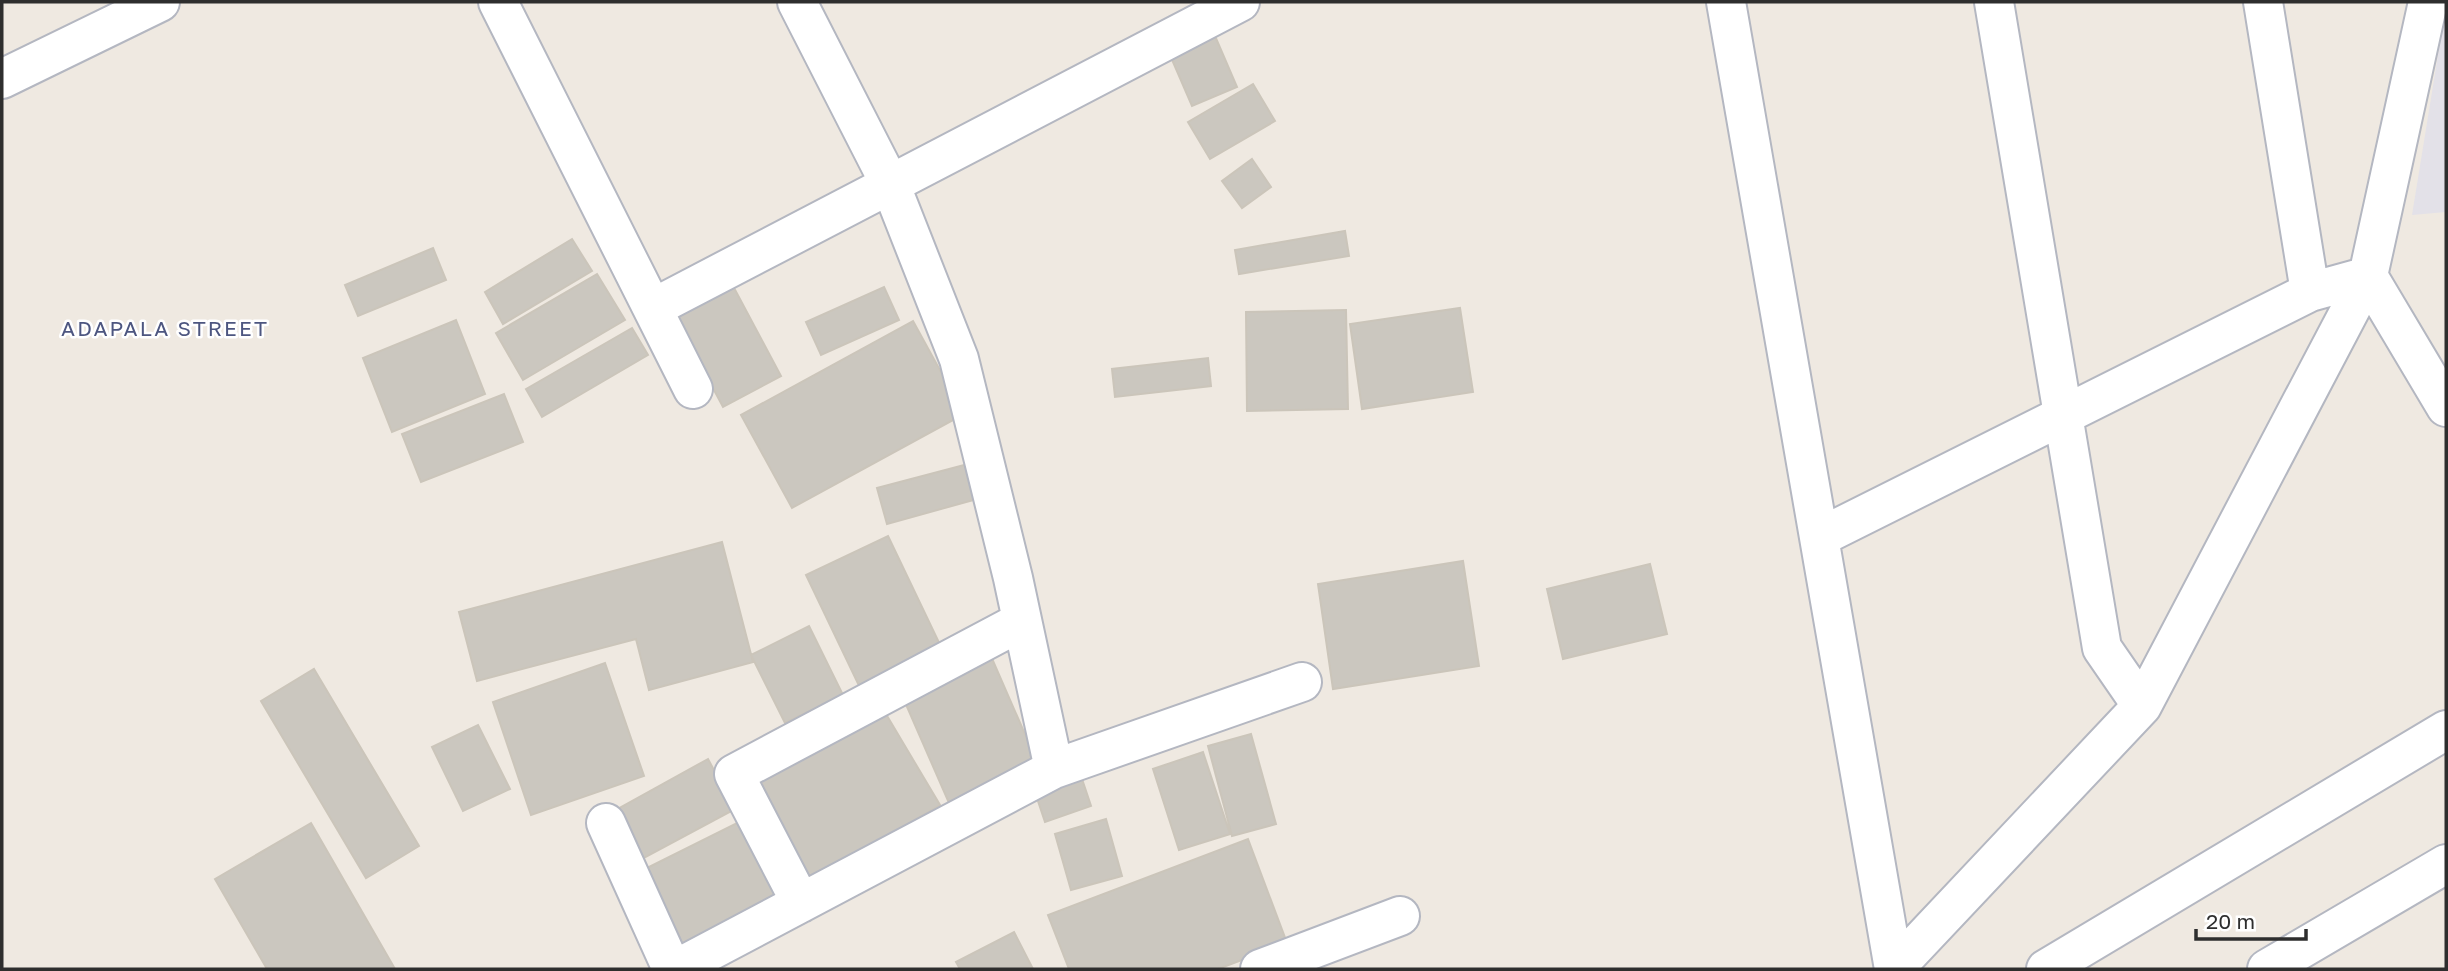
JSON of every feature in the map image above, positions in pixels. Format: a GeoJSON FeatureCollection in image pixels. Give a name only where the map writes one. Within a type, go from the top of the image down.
{"type":"FeatureCollection","features":[{"type":"Feature","properties":{"kind":"street"},"geometry":{"type":"LineString","coordinates":[[2,79],[160,2]]}},
{"type":"Feature","properties":{"kind":"street"},"geometry":{"type":"LineString","coordinates":[[498,2],[693,388]]}},
{"type":"Feature","properties":{"kind":"street"},"geometry":{"type":"LineString","coordinates":[[797,2],[891,186],[958,359],[1022,621],[1054,769]]}},
{"type":"Feature","properties":{"kind":"street"},"geometry":{"type":"LineString","coordinates":[[653,308],[1240,2]]}},
{"type":"Feature","properties":{"kind":"street"},"geometry":{"type":"LineString","coordinates":[[1726,2],[1894,969]]}},
{"type":"Feature","properties":{"kind":"street"},"geometry":{"type":"LineString","coordinates":[[1994,2],[2102,648],[2141,706]]}},
{"type":"Feature","properties":{"kind":"street"},"geometry":{"type":"LineString","coordinates":[[2263,2],[2310,292]]}},
{"type":"Feature","properties":{"kind":"street"},"geometry":{"type":"LineString","coordinates":[[1894,969],[2141,706],[2368,276],[2428,2]]}},
{"type":"Feature","properties":{"kind":"street"},"geometry":{"type":"LineString","coordinates":[[1819,537],[2310,292],[2368,276]]}},
{"type":"Feature","properties":{"kind":"street"},"geometry":{"type":"LineString","coordinates":[[2368,276],[2446,407]]}},
{"type":"Feature","properties":{"kind":"street"},"geometry":{"type":"LineString","coordinates":[[801,903],[734,774],[1022,621]]}},
{"type":"Feature","properties":{"kind":"street"},"geometry":{"type":"LineString","coordinates":[[606,823],[674,969],[1054,769],[1302,681]]}},
{"type":"Feature","properties":{"kind":"street"},"geometry":{"type":"LineString","coordinates":[[2046,969],[2446,730]]}},
{"type":"Feature","properties":{"kind":"street"},"geometry":{"type":"LineString","coordinates":[[2267,969],[2446,864]]}},
{"type":"Feature","properties":{"kind":"street"},"geometry":{"type":"LineString","coordinates":[[1260,969],[1399,916]]}},
{"type":"Feature","properties":{"kind":"shaded area"},"geometry":{"type":"Polygon","coordinates":[[[2446,6],[2446,212],[2412,215],[2446,6]]]}},
{"type":"Feature","properties":{"kind":"building"},"geometry":{"type":"Polygon","coordinates":[[[1215,36],[1237,87],[1192,106],[1170,55],[1215,36]]]}},
{"type":"Feature","properties":{"kind":"building"},"geometry":{"type":"Polygon","coordinates":[[[1253,84],[1275,121],[1210,159],[1188,122],[1253,84]]]}},
{"type":"Feature","properties":{"kind":"building"},"geometry":{"type":"Polygon","coordinates":[[[1252,159],[1271,187],[1242,208],[1222,181],[1252,159]]]}},
{"type":"Feature","properties":{"kind":"building"},"geometry":{"type":"Polygon","coordinates":[[[1345,231],[1349,256],[1239,274],[1235,250],[1345,231]]]}},
{"type":"Feature","properties":{"kind":"building"},"geometry":{"type":"Polygon","coordinates":[[[572,239],[592,271],[503,324],[485,292],[572,239]]]}},
{"type":"Feature","properties":{"kind":"building"},"geometry":{"type":"Polygon","coordinates":[[[433,248],[446,280],[358,316],[345,285],[433,248]]]}},
{"type":"Feature","properties":{"kind":"building"},"geometry":{"type":"Polygon","coordinates":[[[597,274],[625,320],[523,380],[496,333],[597,274]]]}},
{"type":"Feature","properties":{"kind":"building"},"geometry":{"type":"Polygon","coordinates":[[[733,286],[781,376],[723,407],[675,317],[733,286]]]}},
{"type":"Feature","properties":{"kind":"building"},"geometry":{"type":"Polygon","coordinates":[[[884,287],[899,320],[821,355],[806,322],[884,287]]]}},
{"type":"Feature","properties":{"kind":"building"},"geometry":{"type":"Polygon","coordinates":[[[1460,308],[1473,392],[1362,409],[1350,324],[1460,308]]]}},
{"type":"Feature","properties":{"kind":"building"},"geometry":{"type":"Polygon","coordinates":[[[1346,310],[1348,409],[1247,411],[1246,312],[1346,310]]]}},
{"type":"Feature","properties":{"kind":"building"},"geometry":{"type":"Polygon","coordinates":[[[456,320],[485,394],[392,432],[363,358],[456,320]]]}},
{"type":"Feature","properties":{"kind":"building"},"geometry":{"type":"Polygon","coordinates":[[[913,321],[964,414],[792,508],[741,415],[913,321]]]}},
{"type":"Feature","properties":{"kind":"building"},"geometry":{"type":"Polygon","coordinates":[[[632,328],[648,355],[542,417],[526,389],[632,328]]]}},
{"type":"Feature","properties":{"kind":"building"},"geometry":{"type":"Polygon","coordinates":[[[1208,358],[1211,386],[1115,397],[1112,369],[1208,358]]]}},
{"type":"Feature","properties":{"kind":"building"},"geometry":{"type":"Polygon","coordinates":[[[504,394],[523,442],[421,482],[402,434],[504,394]]]}},
{"type":"Feature","properties":{"kind":"building"},"geometry":{"type":"Polygon","coordinates":[[[968,464],[977,499],[887,524],[877,488],[968,464]]]}},
{"type":"Feature","properties":{"kind":"building"},"geometry":{"type":"Polygon","coordinates":[[[888,536],[944,653],[862,692],[806,575],[888,536]]]}},
{"type":"Feature","properties":{"kind":"building"},"geometry":{"type":"Polygon","coordinates":[[[722,542],[753,662],[649,690],[636,639],[477,681],[459,612],[722,542]]]}},
{"type":"Feature","properties":{"kind":"building"},"geometry":{"type":"Polygon","coordinates":[[[1463,561],[1479,666],[1333,689],[1318,584],[1463,561]]]}},
{"type":"Feature","properties":{"kind":"building"},"geometry":{"type":"Polygon","coordinates":[[[1650,564],[1667,634],[1563,659],[1547,589],[1650,564]]]}},
{"type":"Feature","properties":{"kind":"building"},"geometry":{"type":"Polygon","coordinates":[[[809,626],[843,695],[785,723],[751,655],[809,626]]]}},
{"type":"Feature","properties":{"kind":"building"},"geometry":{"type":"Polygon","coordinates":[[[990,654],[1038,764],[949,803],[901,693],[990,654]]]}},
{"type":"Feature","properties":{"kind":"building"},"geometry":{"type":"Polygon","coordinates":[[[605,663],[644,776],[531,815],[493,702],[605,663]]]}},
{"type":"Feature","properties":{"kind":"building"},"geometry":{"type":"Polygon","coordinates":[[[314,669],[419,846],[366,878],[261,701],[314,669]]]}},
{"type":"Feature","properties":{"kind":"building"},"geometry":{"type":"Polygon","coordinates":[[[880,704],[940,805],[808,883],[748,783],[880,704]]]}},
{"type":"Feature","properties":{"kind":"building"},"geometry":{"type":"Polygon","coordinates":[[[478,725],[510,789],[463,811],[432,747],[478,725]]]}},
{"type":"Feature","properties":{"kind":"building"},"geometry":{"type":"Polygon","coordinates":[[[1251,734],[1276,824],[1232,836],[1208,746],[1251,734]]]}},
{"type":"Feature","properties":{"kind":"building"},"geometry":{"type":"Polygon","coordinates":[[[1203,752],[1230,834],[1179,850],[1153,769],[1203,752]]]}},
{"type":"Feature","properties":{"kind":"building"},"geometry":{"type":"Polygon","coordinates":[[[708,759],[735,809],[642,859],[616,810],[708,759]]]}},
{"type":"Feature","properties":{"kind":"building"},"geometry":{"type":"Polygon","coordinates":[[[1079,770],[1091,806],[1045,822],[1033,786],[1079,770]]]}},
{"type":"Feature","properties":{"kind":"building"},"geometry":{"type":"Polygon","coordinates":[[[1106,819],[1122,876],[1071,890],[1055,834],[1106,819]]]}},
{"type":"Feature","properties":{"kind":"building"},"geometry":{"type":"Polygon","coordinates":[[[741,821],[781,900],[685,949],[645,869],[741,821]]]}},
{"type":"Feature","properties":{"kind":"building"},"geometry":{"type":"Polygon","coordinates":[[[311,823],[395,969],[267,969],[215,879],[311,823]]]}},
{"type":"Feature","properties":{"kind":"building"},"geometry":{"type":"Polygon","coordinates":[[[1248,839],[1287,943],[1218,969],[1069,969],[1048,915],[1248,839]]]}},
{"type":"Feature","properties":{"kind":"building"},"geometry":{"type":"Polygon","coordinates":[[[1014,932],[1033,969],[960,969],[956,962],[1014,932]]]}},
{"type":"Feature","properties":{"kind":"district","name":"ADAPALA STREET"},"geometry":{"type":"Point","coordinates":[165,328]}}]}
